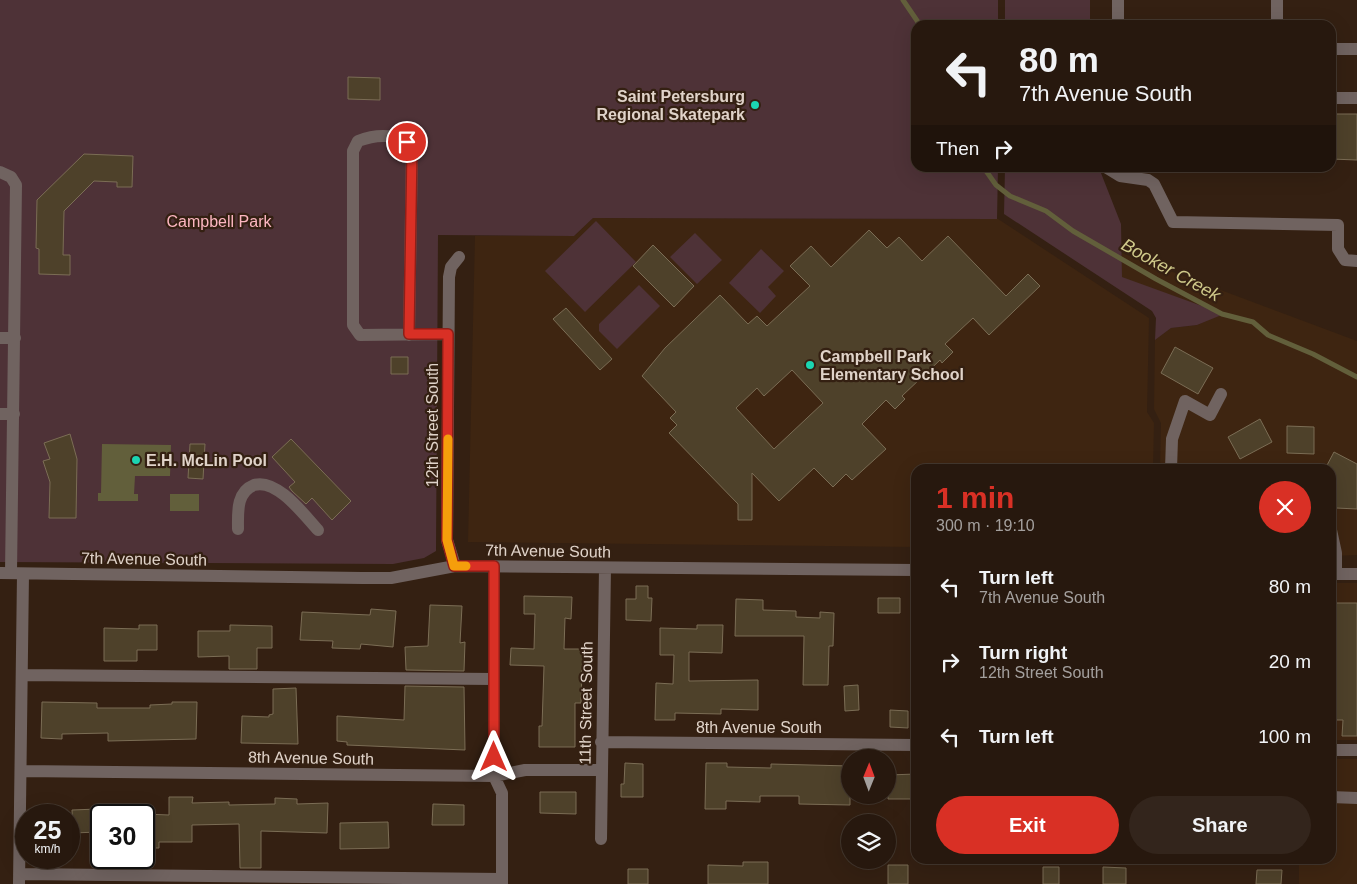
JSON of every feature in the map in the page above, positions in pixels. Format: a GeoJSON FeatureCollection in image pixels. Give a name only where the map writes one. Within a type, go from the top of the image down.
{"type":"FeatureCollection","features":[{"type":"Feature","properties":{"kind":"street"},"geometry":{"type":"LineString","coordinates":[[1118,0],[1118,20]]}},
{"type":"Feature","properties":{"kind":"street"},"geometry":{"type":"LineString","coordinates":[[1277,0],[1277,20]]}},
{"type":"Feature","properties":{"kind":"street"},"geometry":{"type":"LineString","coordinates":[[1336,48],[1357,49]]}},
{"type":"Feature","properties":{"kind":"street"},"geometry":{"type":"LineString","coordinates":[[1336,98],[1357,98]]}},
{"type":"Feature","properties":{"kind":"street"},"geometry":{"type":"LineString","coordinates":[[409,334],[412,150],[407,142],[400,137],[369,137],[358,141],[353,151],[353,325],[360,335],[448,334]]}},
{"type":"Feature","properties":{"kind":"street"},"geometry":{"type":"LineString","coordinates":[[0,172],[11,177],[16,185],[11,573],[22,675],[19,879],[502,882],[502,793],[494,776],[494,566]]}},
{"type":"Feature","properties":{"kind":"street"},"geometry":{"type":"LineString","coordinates":[[1114,172],[1120,176],[1148,180],[1154,184],[1173,222],[1338,225],[1338,249],[1351,260]]}},
{"type":"Feature","properties":{"kind":"street","name":"12th Street South"},"geometry":{"type":"LineString","coordinates":[[454,566],[447,540],[448,334],[449,277],[452,267],[459,257]]}},
{"type":"Feature","properties":{"kind":"street"},"geometry":{"type":"LineString","coordinates":[[0,338],[15,338]]}},
{"type":"Feature","properties":{"kind":"street"},"geometry":{"type":"LineString","coordinates":[[1171,464],[1172,439],[1185,401],[1210,415],[1221,394]]}},
{"type":"Feature","properties":{"kind":"street"},"geometry":{"type":"LineString","coordinates":[[0,414],[14,414]]}},
{"type":"Feature","properties":{"kind":"street"},"geometry":{"type":"LineString","coordinates":[[238,529],[238,511],[242,495],[250,487],[260,484],[271,485],[281,492],[318,530]]}},
{"type":"Feature","properties":{"kind":"street","name":"7th Avenue South"},"geometry":{"type":"LineString","coordinates":[[11,573],[391,578],[454,566],[911,570]]}},
{"type":"Feature","properties":{"kind":"street","name":"11th Street South"},"geometry":{"type":"LineString","coordinates":[[601,839],[605,568]]}},
{"type":"Feature","properties":{"kind":"street"},"geometry":{"type":"LineString","coordinates":[[1336,574],[1357,574]]}},
{"type":"Feature","properties":{"kind":"street"},"geometry":{"type":"LineString","coordinates":[[22,675],[494,679]]}},
{"type":"Feature","properties":{"kind":"street","name":"8th Avenue South"},"geometry":{"type":"LineString","coordinates":[[601,742],[911,744]]}},
{"type":"Feature","properties":{"kind":"street"},"geometry":{"type":"LineString","coordinates":[[1336,750],[1357,750]]}},
{"type":"Feature","properties":{"kind":"street","name":"8th Avenue South"},"geometry":{"type":"LineString","coordinates":[[21,772],[494,776],[524,770],[601,770]]}},
{"type":"Feature","properties":{"kind":"street"},"geometry":{"type":"LineString","coordinates":[[1336,797],[1357,798]]}},
{"type":"Feature","properties":{"kind":"shaded area","name":"Campbell Park Elementary School"},"geometry":{"type":"Polygon","coordinates":[[[593,218],[998,219],[1149,318],[1147,412],[1154,423],[1153,464],[911,464],[911,547],[468,542],[475,236],[574,236],[593,218]]]}},
{"type":"Feature","properties":{"kind":"shaded area"},"geometry":{"type":"Polygon","coordinates":[[[1122,253],[1357,341],[1357,555],[1336,556],[1336,464],[1160,464],[1161,423],[1154,409],[1155,340],[1171,328],[1197,325],[1223,314],[1122,277],[1122,253]]]}},
{"type":"Feature","properties":{"kind":"shaded area","name":"E.H. McLin Pool"},"geometry":{"type":"Polygon","coordinates":[[[102,444],[171,445],[170,476],[135,476],[134,494],[138,494],[138,501],[98,501],[98,493],[101,493],[102,444]]]}},
{"type":"Feature","properties":{"kind":"shaded area"},"geometry":{"type":"Polygon","coordinates":[[[170,494],[199,494],[199,511],[170,511],[170,494]]]}},
{"type":"Feature","properties":{"kind":"shaded area"},"geometry":{"type":"Polygon","coordinates":[[[1336,583],[1357,583],[1357,740],[1336,740],[1336,583]]]}},
{"type":"Feature","properties":{"kind":"shaded area"},"geometry":{"type":"Polygon","coordinates":[[[1336,759],[1357,759],[1357,884],[1299,884],[1299,864],[1336,864],[1336,759]]]}},
{"type":"Feature","properties":{"kind":"green space","name":"Campbell Park"},"geometry":{"type":"Polygon","coordinates":[[[0,0],[998,0],[998,20],[911,20],[911,172],[998,172],[997,219],[593,218],[574,236],[438,235],[436,551],[424,558],[393,564],[0,562],[0,0]]]}},
{"type":"Feature","properties":{"kind":"green space"},"geometry":{"type":"Polygon","coordinates":[[[1005,0],[1090,0],[1090,20],[1005,20],[1005,0]]]}},
{"type":"Feature","properties":{"kind":"green space"},"geometry":{"type":"Polygon","coordinates":[[[1005,172],[1101,172],[1121,224],[1122,277],[1224,314],[1197,325],[1171,328],[1155,340],[1156,318],[1152,311],[1004,214],[1005,172]]]}},
{"type":"Feature","properties":{"kind":"green space"},"geometry":{"type":"Polygon","coordinates":[[[596,221],[636,262],[585,312],[545,271],[596,221]]]}},
{"type":"Feature","properties":{"kind":"green space"},"geometry":{"type":"Polygon","coordinates":[[[695,233],[722,260],[697,284],[670,257],[695,233]]]}},
{"type":"Feature","properties":{"kind":"green space"},"geometry":{"type":"Polygon","coordinates":[[[761,249],[784,271],[768,287],[776,296],[760,313],[729,283],[761,249]]]}},
{"type":"Feature","properties":{"kind":"green space"},"geometry":{"type":"Polygon","coordinates":[[[639,285],[660,306],[617,349],[599,331],[599,324],[639,285]]]}},
{"type":"Feature","properties":{"kind":"building"},"geometry":{"type":"Polygon","coordinates":[[[348,77],[380,78],[380,100],[348,99],[348,77]]]}},
{"type":"Feature","properties":{"kind":"building"},"geometry":{"type":"Polygon","coordinates":[[[1336,114],[1357,114],[1357,160],[1336,159],[1336,114]]]}},
{"type":"Feature","properties":{"kind":"building"},"geometry":{"type":"Polygon","coordinates":[[[84,154],[133,156],[132,187],[117,187],[117,182],[94,181],[64,211],[63,255],[70,255],[70,275],[39,274],[39,249],[36,248],[37,200],[84,154]]]}},
{"type":"Feature","properties":{"kind":"building"},"geometry":{"type":"Polygon","coordinates":[[[869,230],[887,248],[899,237],[922,261],[948,236],[1006,296],[1028,274],[1040,286],[989,335],[973,318],[945,344],[953,352],[942,363],[940,360],[902,396],[905,399],[895,409],[886,400],[862,424],[886,449],[852,480],[846,474],[833,487],[814,468],[779,501],[752,473],[752,520],[738,520],[738,504],[669,433],[677,425],[670,418],[676,412],[642,376],[665,348],[720,295],[748,324],[757,316],[767,326],[810,286],[790,266],[811,246],[831,267],[869,230]],[[792,370],[764,396],[757,388],[736,408],[774,449],[823,403],[792,370]]]}},
{"type":"Feature","properties":{"kind":"building"},"geometry":{"type":"Polygon","coordinates":[[[653,245],[694,286],[674,307],[633,266],[653,245]]]}},
{"type":"Feature","properties":{"kind":"building"},"geometry":{"type":"Polygon","coordinates":[[[566,308],[612,359],[600,370],[553,319],[566,308]]]}},
{"type":"Feature","properties":{"kind":"building"},"geometry":{"type":"Polygon","coordinates":[[[1175,347],[1213,368],[1198,394],[1161,373],[1175,347]]]}},
{"type":"Feature","properties":{"kind":"building"},"geometry":{"type":"Polygon","coordinates":[[[391,357],[408,357],[408,374],[391,374],[391,357]]]}},
{"type":"Feature","properties":{"kind":"building"},"geometry":{"type":"Polygon","coordinates":[[[1260,419],[1272,442],[1240,459],[1228,437],[1260,419]]]}},
{"type":"Feature","properties":{"kind":"building"},"geometry":{"type":"Polygon","coordinates":[[[1287,426],[1314,427],[1314,454],[1287,453],[1287,426]]]}},
{"type":"Feature","properties":{"kind":"building"},"geometry":{"type":"Polygon","coordinates":[[[70,434],[77,459],[76,518],[49,518],[50,482],[43,461],[50,459],[44,443],[70,434]]]}},
{"type":"Feature","properties":{"kind":"building"},"geometry":{"type":"Polygon","coordinates":[[[291,439],[351,501],[332,520],[312,498],[306,504],[292,491],[289,487],[295,482],[272,457],[291,439]]]}},
{"type":"Feature","properties":{"kind":"building"},"geometry":{"type":"Polygon","coordinates":[[[190,444],[205,444],[203,479],[188,478],[190,444]]]}},
{"type":"Feature","properties":{"kind":"building"},"geometry":{"type":"Polygon","coordinates":[[[1334,452],[1357,464],[1357,509],[1336,508],[1336,464],[1328,464],[1334,452]]]}},
{"type":"Feature","properties":{"kind":"building"},"geometry":{"type":"Polygon","coordinates":[[[636,586],[648,586],[648,598],[652,598],[651,621],[626,620],[626,599],[636,599],[636,586]]]}},
{"type":"Feature","properties":{"kind":"building"},"geometry":{"type":"Polygon","coordinates":[[[524,596],[572,597],[571,619],[565,618],[564,649],[584,649],[581,703],[575,703],[575,747],[539,747],[539,726],[542,726],[544,666],[510,665],[511,648],[534,649],[535,614],[524,614],[524,596]]]}},
{"type":"Feature","properties":{"kind":"building"},"geometry":{"type":"Polygon","coordinates":[[[878,598],[900,598],[900,613],[878,613],[878,598]]]}},
{"type":"Feature","properties":{"kind":"building"},"geometry":{"type":"Polygon","coordinates":[[[736,599],[763,600],[763,610],[796,611],[796,617],[820,618],[820,612],[834,613],[833,646],[829,646],[828,685],[803,685],[804,636],[735,636],[736,599]]]}},
{"type":"Feature","properties":{"kind":"building"},"geometry":{"type":"Polygon","coordinates":[[[1336,603],[1357,603],[1357,736],[1342,736],[1343,720],[1336,720],[1336,603]]]}},
{"type":"Feature","properties":{"kind":"building"},"geometry":{"type":"Polygon","coordinates":[[[430,605],[462,606],[460,643],[465,642],[464,671],[406,670],[405,647],[428,646],[430,605]]]}},
{"type":"Feature","properties":{"kind":"building"},"geometry":{"type":"Polygon","coordinates":[[[371,609],[396,611],[393,647],[361,644],[360,649],[332,648],[333,641],[300,640],[302,612],[370,615],[371,609]]]}},
{"type":"Feature","properties":{"kind":"building"},"geometry":{"type":"Polygon","coordinates":[[[139,625],[157,625],[157,650],[137,650],[137,661],[104,661],[104,628],[139,629],[139,625]]]}},
{"type":"Feature","properties":{"kind":"building"},"geometry":{"type":"Polygon","coordinates":[[[230,625],[272,626],[272,648],[257,648],[257,669],[229,669],[229,656],[198,657],[198,631],[230,631],[230,625]]]}},
{"type":"Feature","properties":{"kind":"building"},"geometry":{"type":"Polygon","coordinates":[[[697,625],[723,625],[722,653],[689,652],[689,681],[758,680],[758,710],[721,709],[721,714],[675,713],[675,720],[655,720],[656,683],[673,684],[674,655],[660,655],[660,628],[697,629],[697,625]]]}},
{"type":"Feature","properties":{"kind":"building"},"geometry":{"type":"Polygon","coordinates":[[[858,685],[859,710],[845,711],[844,686],[858,685]]]}},
{"type":"Feature","properties":{"kind":"building"},"geometry":{"type":"Polygon","coordinates":[[[405,686],[464,687],[465,750],[347,745],[347,742],[337,741],[337,716],[404,720],[405,686]]]}},
{"type":"Feature","properties":{"kind":"building"},"geometry":{"type":"Polygon","coordinates":[[[296,688],[298,744],[241,743],[242,716],[269,717],[269,715],[273,714],[273,689],[296,688]]]}},
{"type":"Feature","properties":{"kind":"building"},"geometry":{"type":"Polygon","coordinates":[[[42,702],[97,703],[97,708],[150,708],[150,705],[172,704],[172,702],[197,702],[196,739],[108,741],[108,733],[62,734],[62,739],[41,738],[42,702]]]}},
{"type":"Feature","properties":{"kind":"building"},"geometry":{"type":"Polygon","coordinates":[[[890,710],[908,711],[908,728],[890,727],[890,710]]]}},
{"type":"Feature","properties":{"kind":"building"},"geometry":{"type":"Polygon","coordinates":[[[625,763],[643,764],[643,797],[621,797],[621,784],[624,784],[625,763]]]}},
{"type":"Feature","properties":{"kind":"building"},"geometry":{"type":"Polygon","coordinates":[[[706,763],[727,763],[727,767],[771,768],[771,764],[841,766],[841,804],[850,804],[850,805],[799,804],[799,796],[760,796],[760,802],[726,801],[726,809],[705,809],[706,763]]]}},
{"type":"Feature","properties":{"kind":"building"},"geometry":{"type":"Polygon","coordinates":[[[911,774],[911,799],[896,799],[896,775],[911,774]]]}},
{"type":"Feature","properties":{"kind":"building"},"geometry":{"type":"Polygon","coordinates":[[[540,792],[576,792],[576,814],[540,813],[540,792]]]}},
{"type":"Feature","properties":{"kind":"building"},"geometry":{"type":"Polygon","coordinates":[[[169,797],[193,797],[192,803],[229,802],[229,805],[275,804],[275,798],[297,799],[297,804],[328,803],[327,833],[261,831],[261,868],[240,868],[239,824],[192,825],[192,842],[159,842],[159,848],[155,848],[155,814],[169,815],[169,797]]]}},
{"type":"Feature","properties":{"kind":"building"},"geometry":{"type":"Polygon","coordinates":[[[433,804],[464,805],[464,825],[432,825],[433,804]]]}},
{"type":"Feature","properties":{"kind":"building"},"geometry":{"type":"Polygon","coordinates":[[[90,809],[90,832],[80,833],[80,810],[90,809]]]}},
{"type":"Feature","properties":{"kind":"building"},"geometry":{"type":"Polygon","coordinates":[[[388,822],[389,848],[340,849],[340,823],[388,822]]]}},
{"type":"Feature","properties":{"kind":"building"},"geometry":{"type":"Polygon","coordinates":[[[743,862],[768,862],[768,884],[708,884],[708,865],[743,866],[743,862]]]}},
{"type":"Feature","properties":{"kind":"building"},"geometry":{"type":"Polygon","coordinates":[[[896,865],[908,865],[908,884],[888,884],[888,869],[896,869],[896,865]]]}},
{"type":"Feature","properties":{"kind":"building"},"geometry":{"type":"Polygon","coordinates":[[[1043,867],[1059,867],[1059,884],[1043,884],[1043,867]]]}},
{"type":"Feature","properties":{"kind":"building"},"geometry":{"type":"Polygon","coordinates":[[[1103,867],[1126,868],[1126,884],[1103,884],[1103,867]]]}},
{"type":"Feature","properties":{"kind":"building"},"geometry":{"type":"Polygon","coordinates":[[[628,869],[648,869],[648,884],[628,884],[628,869]]]}},
{"type":"Feature","properties":{"kind":"building"},"geometry":{"type":"Polygon","coordinates":[[[1257,870],[1282,870],[1281,884],[1256,884],[1257,870]]]}},
{"type":"Feature","properties":{"kind":"waterway","name":"Booker Creek"},"geometry":{"type":"LineString","coordinates":[[903,0],[917,20]]}},
{"type":"Feature","properties":{"kind":"waterway","name":"Booker Creek"},"geometry":{"type":"LineString","coordinates":[[987,172],[996,185],[1010,196],[1046,211],[1073,231],[1156,279],[1222,314],[1253,322],[1268,335],[1313,354],[1357,377]]}},
{"type":"Feature","properties":{"kind":"slow traffic"},"geometry":{"type":"LineString","coordinates":[[448,439],[447,540],[454,566],[466,566]]}},
{"type":"Feature","properties":{"kind":"place","name":"Saint Petersburg Regional Skatepark"},"geometry":{"type":"Point","coordinates":[755,105]}},
{"type":"Feature","properties":{"kind":"place","name":"Campbell Park Elementary School"},"geometry":{"type":"Point","coordinates":[810,365]}},
{"type":"Feature","properties":{"kind":"place","name":"E.H. McLin Pool"},"geometry":{"type":"Point","coordinates":[136,460]}},
{"type":"Feature","properties":{"kind":"route"},"geometry":{"type":"LineString","coordinates":[[407,142],[412,150],[409,334],[448,334],[447,540],[454,566],[494,566],[494,757]]}}]}
